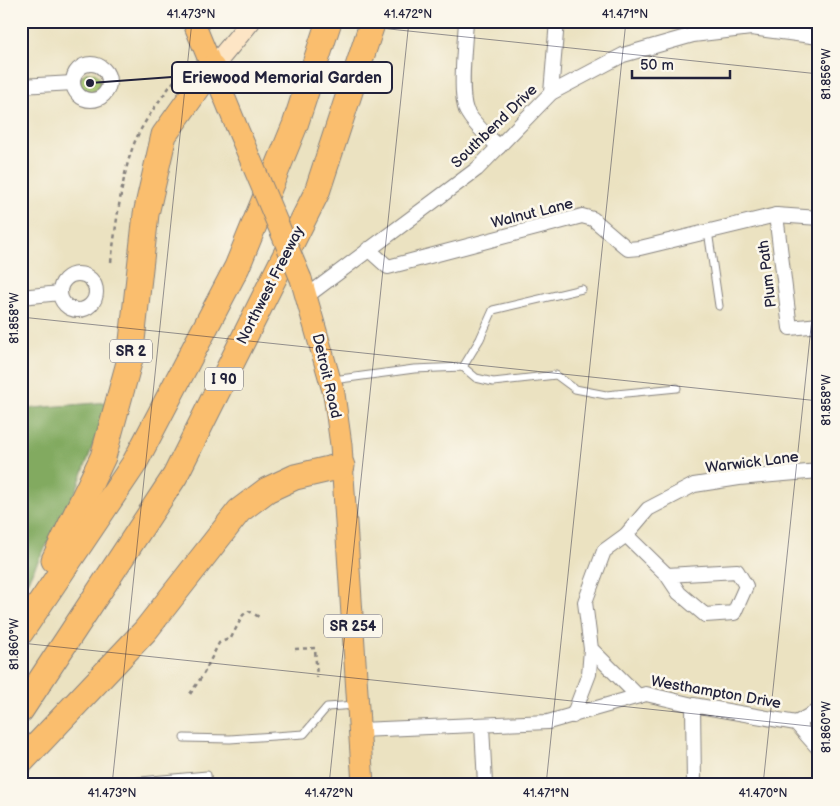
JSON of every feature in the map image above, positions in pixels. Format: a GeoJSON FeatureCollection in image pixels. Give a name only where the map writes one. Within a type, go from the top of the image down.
{"type":"FeatureCollection","features":[{"type":"Feature","properties":{"kind":"highway","name":"I 90"},"geometry":{"type":"LineString","coordinates":[[21,632],[134,464],[237,267],[295,125],[329,21]]}},
{"type":"Feature","properties":{"kind":"highway","name":"Northwest Freeway"},"geometry":{"type":"LineString","coordinates":[[21,710],[176,476],[317,192],[373,21]]}},
{"type":"Feature","properties":{"kind":"highway","name":"SR 2"},"geometry":{"type":"LineString","coordinates":[[21,632],[103,457],[130,359],[146,214],[164,135],[212,68]]}},
{"type":"Feature","properties":{"kind":"highway"},"geometry":{"type":"LineString","coordinates":[[21,762],[145,631],[239,511],[267,490],[295,477],[342,466]]}},
{"type":"Feature","properties":{"kind":"main road","name":"Detroit Road"},"geometry":{"type":"LineString","coordinates":[[193,21],[304,287],[336,403],[342,466],[363,785]]}},
{"type":"Feature","properties":{"kind":"main road"},"geometry":{"type":"LineString","coordinates":[[212,68],[250,21]]}},
{"type":"Feature","properties":{"kind":"street"},"geometry":{"type":"LineString","coordinates":[[466,21],[463,82],[466,109],[478,126],[499,147]]}},
{"type":"Feature","properties":{"kind":"street"},"geometry":{"type":"LineString","coordinates":[[551,93],[557,21]]}},
{"type":"Feature","properties":{"kind":"street","name":"Southbend Drive"},"geometry":{"type":"LineString","coordinates":[[304,287],[368,249],[477,169],[551,93],[623,55],[693,35],[751,28],[819,37]]}},
{"type":"Feature","properties":{"kind":"street"},"geometry":{"type":"LineString","coordinates":[[21,86],[73,83]]}},
{"type":"Feature","properties":{"kind":"street","name":"Walnut Lane"},"geometry":{"type":"LineString","coordinates":[[368,249],[388,267],[582,216],[594,219],[628,249],[640,248],[776,215],[819,218]]}},
{"type":"Feature","properties":{"kind":"street","name":"Plum Path"},"geometry":{"type":"LineString","coordinates":[[776,215],[790,328],[819,325]]}},
{"type":"Feature","properties":{"kind":"street"},"geometry":{"type":"LineString","coordinates":[[21,297],[60,294]]}},
{"type":"Feature","properties":{"kind":"street","name":"Warwick Lane"},"geometry":{"type":"LineString","coordinates":[[572,716],[588,674],[590,649],[585,602],[604,551],[626,535],[648,508],[694,485],[739,478],[819,471]]}},
{"type":"Feature","properties":{"kind":"street"},"geometry":{"type":"LineString","coordinates":[[626,535],[667,576],[679,593],[705,615],[734,612],[746,586],[736,571],[667,576]]}},
{"type":"Feature","properties":{"kind":"street"},"geometry":{"type":"LineString","coordinates":[[590,649],[638,696]]}},
{"type":"Feature","properties":{"kind":"street","name":"Westhampton Drive"},"geometry":{"type":"LineString","coordinates":[[360,730],[548,722],[646,694],[693,705],[796,724],[819,749]]}},
{"type":"Feature","properties":{"kind":"street"},"geometry":{"type":"LineString","coordinates":[[693,705],[694,785]]}},
{"type":"Feature","properties":{"kind":"street"},"geometry":{"type":"LineString","coordinates":[[796,724],[819,710]]}},
{"type":"Feature","properties":{"kind":"street"},"geometry":{"type":"LineString","coordinates":[[482,726],[485,784]]}},
{"type":"Feature","properties":{"kind":"lane"},"geometry":{"type":"LineString","coordinates":[[708,231],[719,306]]}},
{"type":"Feature","properties":{"kind":"lane"},"geometry":{"type":"LineString","coordinates":[[463,367],[480,339],[493,310],[582,289]]}},
{"type":"Feature","properties":{"kind":"lane"},"geometry":{"type":"LineString","coordinates":[[331,381],[414,369],[463,367],[476,378],[493,382],[556,376],[575,389],[606,395],[677,388]]}},
{"type":"Feature","properties":{"kind":"lane"},"geometry":{"type":"LineString","coordinates":[[184,738],[230,739],[304,734],[327,707],[358,705]]}},
{"type":"Feature","properties":{"kind":"lane"},"geometry":{"type":"LineString","coordinates":[[97,785],[126,784],[207,775],[208,785]]}},
{"type":"Feature","properties":{"kind":"path"},"geometry":{"type":"LineString","coordinates":[[190,694],[203,675],[219,643],[231,638],[243,615],[249,611],[259,617]]}},
{"type":"Feature","properties":{"kind":"path"},"geometry":{"type":"LineString","coordinates":[[295,649],[315,648],[317,678]]}},
{"type":"Feature","properties":{"kind":"green space"},"geometry":{"type":"Polygon","coordinates":[[[90,72],[97,75],[100,82],[97,89],[90,92],[83,89],[80,82],[83,75],[90,72]]]}},
{"type":"Feature","properties":{"kind":"green space"},"geometry":{"type":"Polygon","coordinates":[[[109,402],[76,491],[21,593],[21,409],[109,402]]]}},
{"type":"Feature","properties":{"kind":"place","name":"Eriewood Memorial Garden"},"geometry":{"type":"Point","coordinates":[90,83]}}]}
